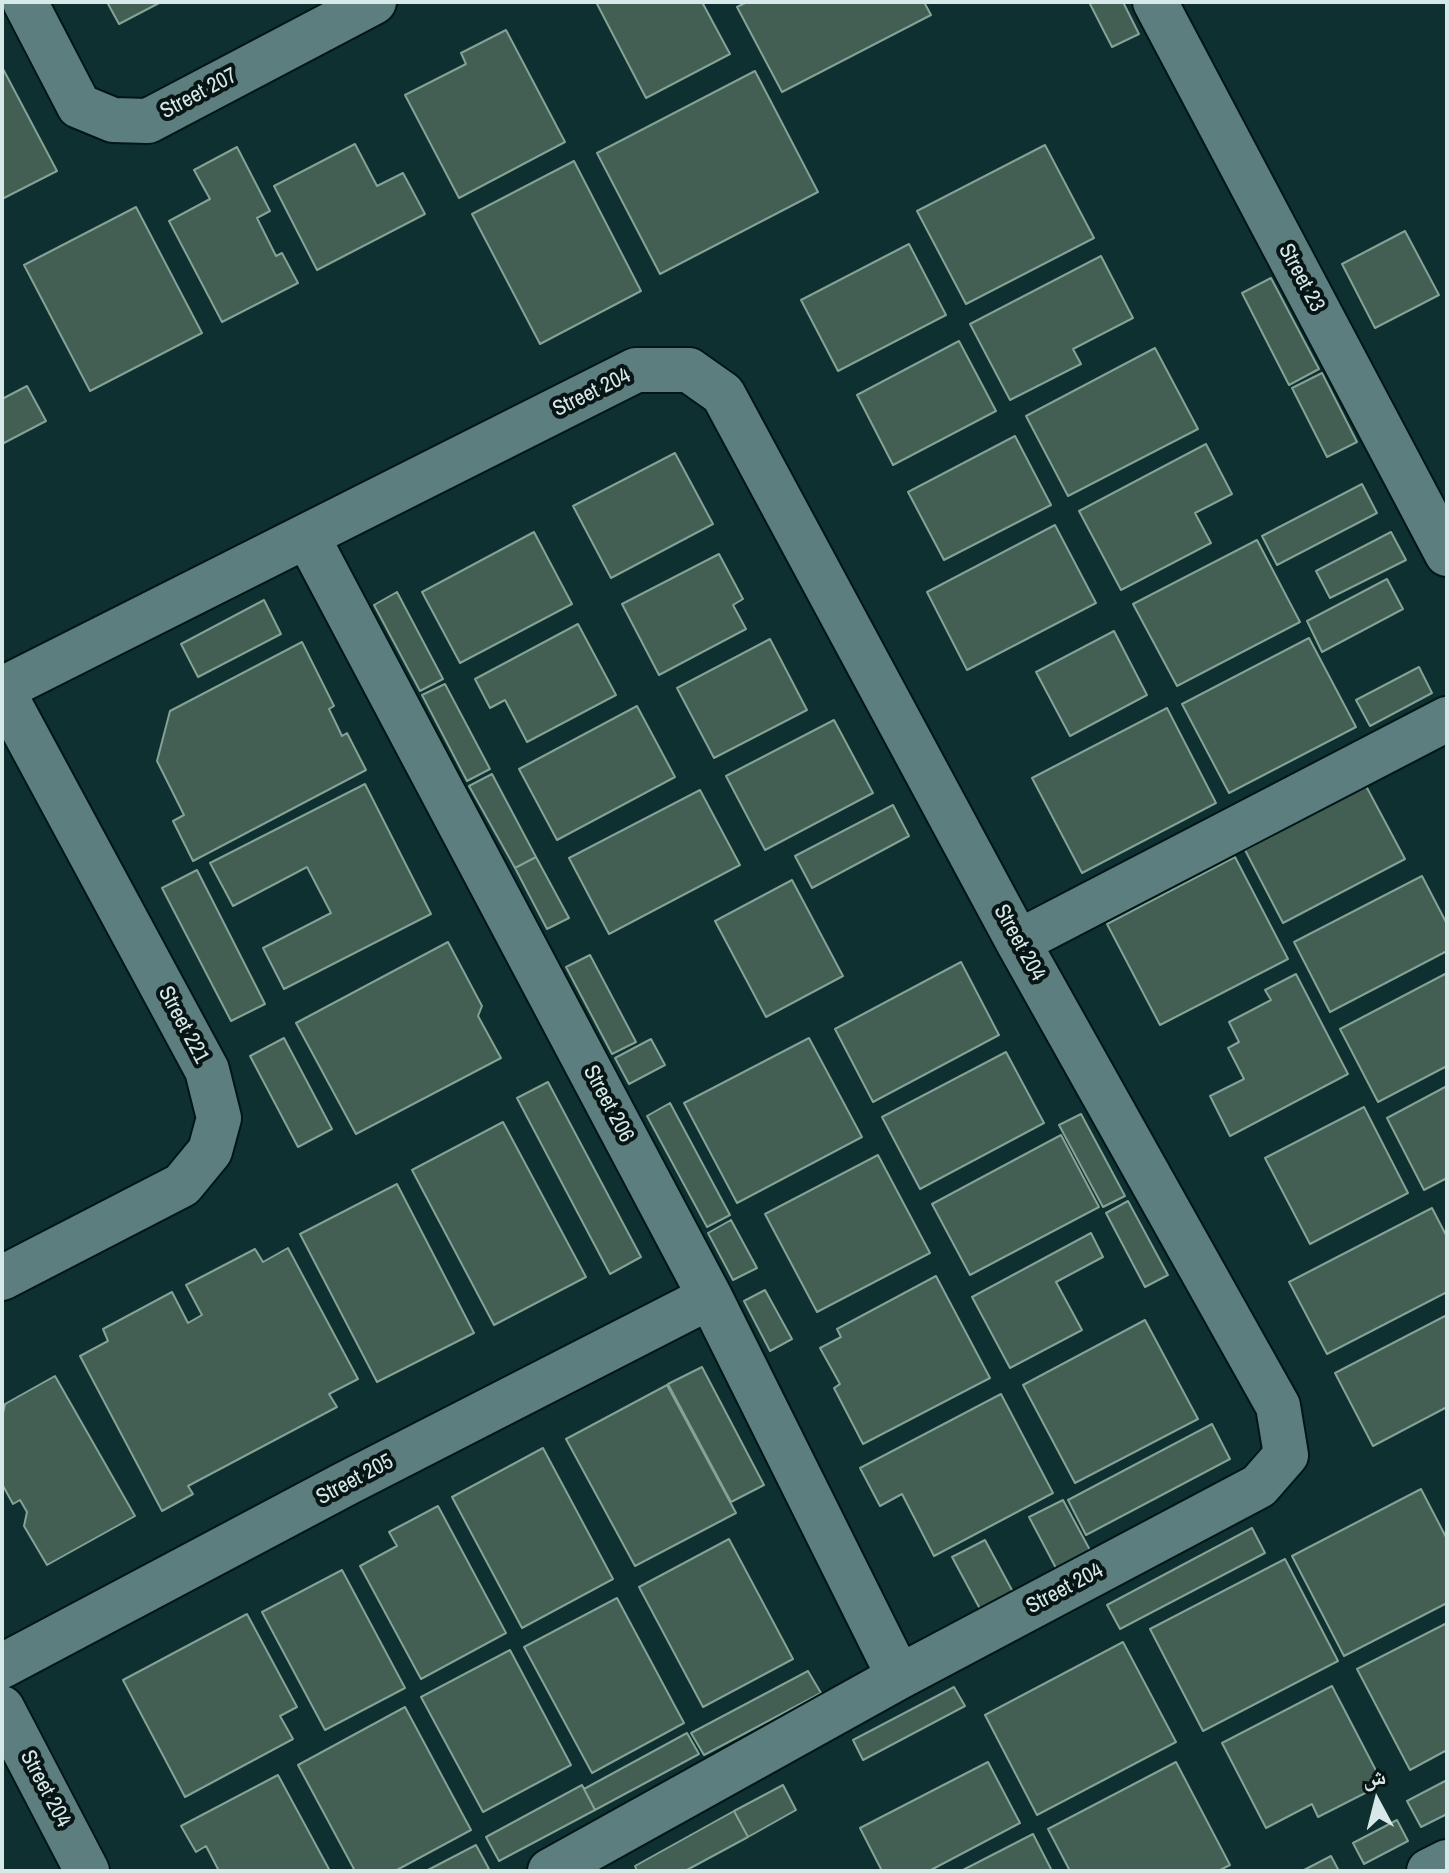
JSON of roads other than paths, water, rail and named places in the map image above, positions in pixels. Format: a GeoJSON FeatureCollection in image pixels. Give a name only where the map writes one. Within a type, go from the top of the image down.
{"type":"FeatureCollection","features":[{"type":"Feature","properties":{"kind":"street","name":"Street 207"},"geometry":{"type":"LineString","coordinates":[[25,2],[79,106],[113,120],[148,121],[374,2]]}},
{"type":"Feature","properties":{"kind":"street","name":"Street 23"},"geometry":{"type":"LineString","coordinates":[[1155,2],[1447,554]]}},
{"type":"Feature","properties":{"kind":"street","name":"Street 204"},"geometry":{"type":"LineString","coordinates":[[2,689],[636,370],[689,370],[723,394],[1018,942],[1278,1406],[1286,1455],[1259,1486],[899,1677],[550,1871]]}},
{"type":"Feature","properties":{"kind":"street","name":"Street 206"},"geometry":{"type":"LineString","coordinates":[[307,536],[710,1297],[899,1677]]}},
{"type":"Feature","properties":{"kind":"street","name":"Street 221"},"geometry":{"type":"LineString","coordinates":[[2,689],[207,1070],[219,1118],[210,1151],[182,1185],[2,1278]]}},
{"type":"Feature","properties":{"kind":"street"},"geometry":{"type":"LineString","coordinates":[[1018,942],[1447,719]]}},
{"type":"Feature","properties":{"kind":"street","name":"Street 205"},"geometry":{"type":"LineString","coordinates":[[2,1666],[345,1484],[710,1297]]}},
{"type":"Feature","properties":{"kind":"street","name":"Street 204"},"geometry":{"type":"LineString","coordinates":[[2,1708],[87,1871]]}},
{"type":"Feature","properties":{"kind":"street"},"geometry":{"type":"LineString","coordinates":[[1429,1871],[1447,1862]]}}]}
